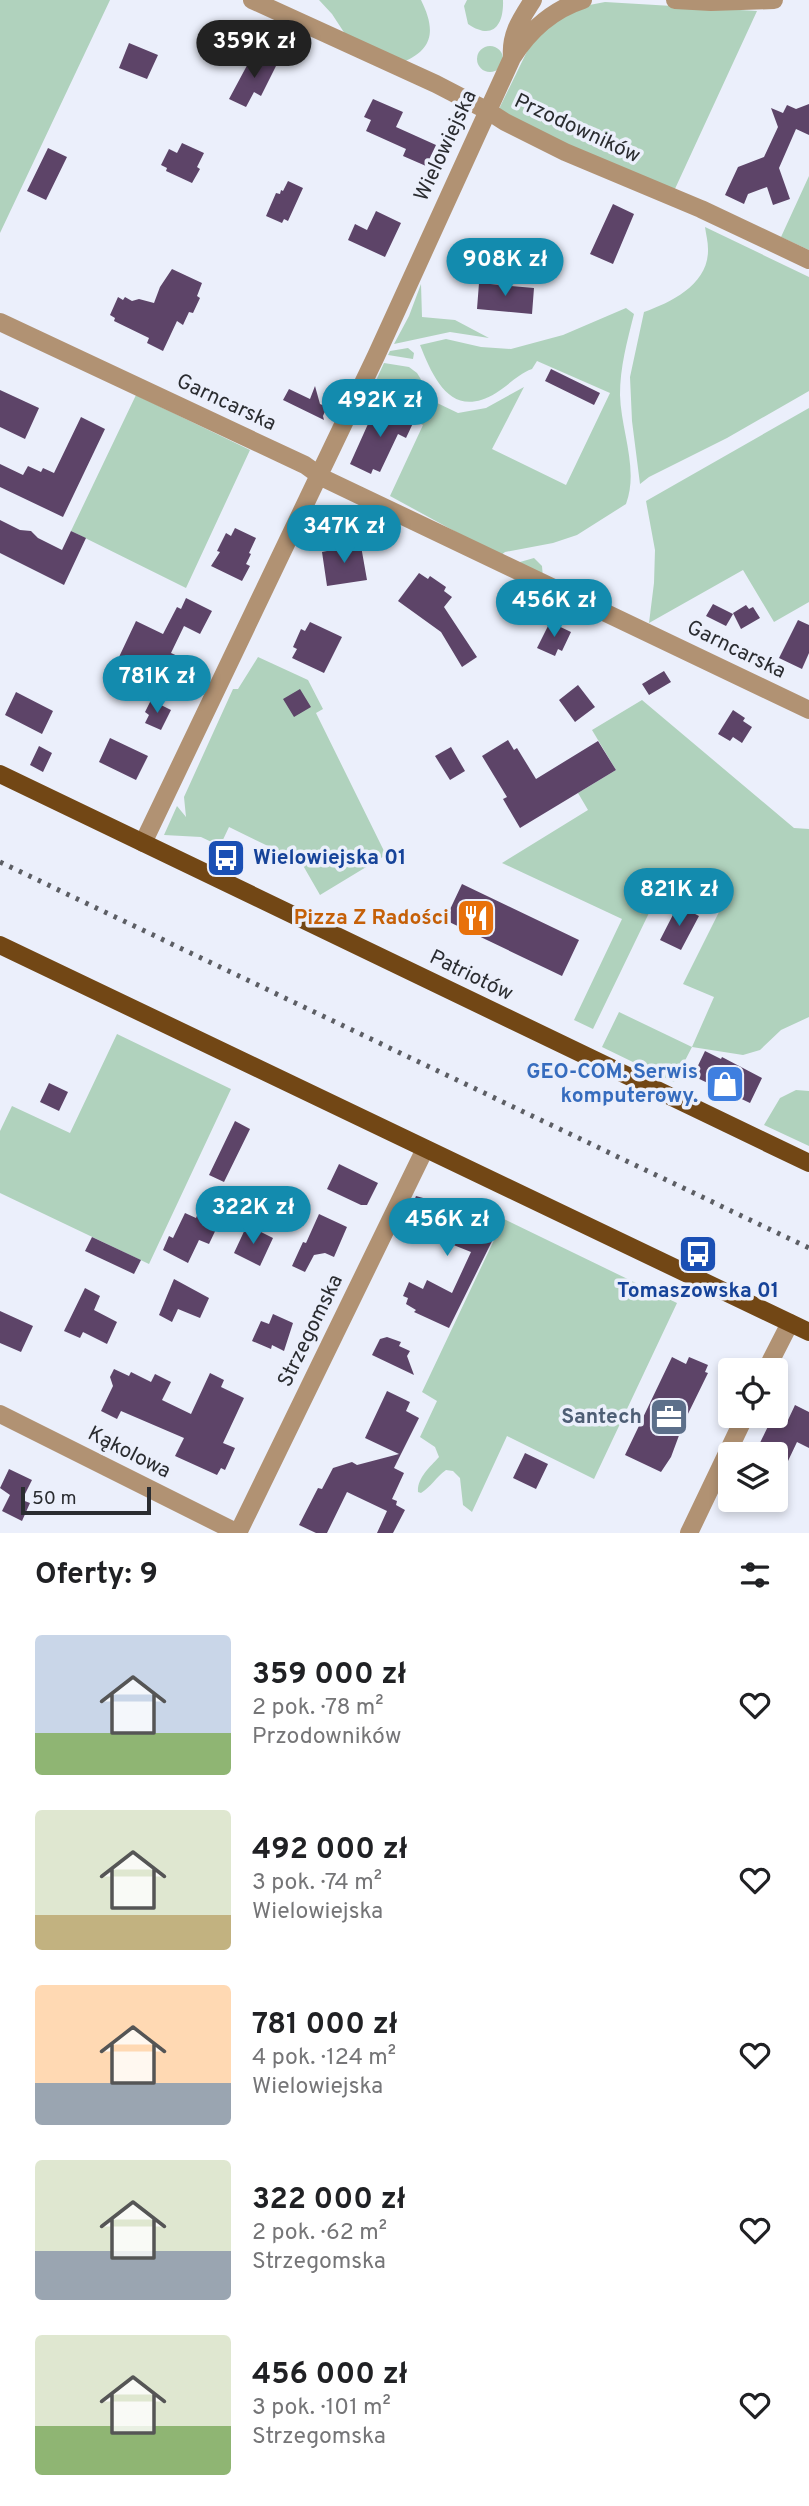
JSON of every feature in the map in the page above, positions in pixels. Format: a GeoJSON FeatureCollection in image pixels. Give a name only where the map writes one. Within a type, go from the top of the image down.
{"type":"FeatureCollection","features":[{"type":"Feature","properties":{"kind":"main road","name":"Patriotów"},"geometry":{"type":"LineString","coordinates":[[0,774],[809,1163]]}},
{"type":"Feature","properties":{"kind":"main road"},"geometry":{"type":"LineString","coordinates":[[0,945],[809,1332]]}},
{"type":"Feature","properties":{"kind":"street","name":"Przodowników"},"geometry":{"type":"LineString","coordinates":[[252,0],[406,69],[565,152],[701,209],[809,260]]}},
{"type":"Feature","properties":{"kind":"street","name":"Wielowiejska"},"geometry":{"type":"LineString","coordinates":[[143,843],[376,356],[512,58],[511,42],[517,24],[533,0]]}},
{"type":"Feature","properties":{"kind":"street"},"geometry":{"type":"LineString","coordinates":[[512,58],[530,34],[545,20],[558,10],[583,0]]}},
{"type":"Feature","properties":{"kind":"street"},"geometry":{"type":"LineString","coordinates":[[675,0],[766,1]]}},
{"type":"Feature","properties":{"kind":"street","name":"Garncarska"},"geometry":{"type":"LineString","coordinates":[[0,322],[305,465],[318,474],[809,710]]}},
{"type":"Feature","properties":{"kind":"street","name":"Strzegomska"},"geometry":{"type":"LineString","coordinates":[[238,1533],[425,1149]]}},
{"type":"Feature","properties":{"kind":"street"},"geometry":{"type":"LineString","coordinates":[[772,1358],[789,1323]]}},
{"type":"Feature","properties":{"kind":"street","name":"Kąkolowa"},"geometry":{"type":"LineString","coordinates":[[0,1414],[238,1533]]}},
{"type":"Feature","properties":{"kind":"street"},"geometry":{"type":"LineString","coordinates":[[689,1533],[739,1428]]}},
{"type":"Feature","properties":{"kind":"green space"},"geometry":{"type":"Polygon","coordinates":[[[0,0],[110,0],[0,233],[0,0]]]}},
{"type":"Feature","properties":{"kind":"green space"},"geometry":{"type":"Polygon","coordinates":[[[319,0],[421,0],[429,20],[429,37],[421,51],[403,62],[349,40],[319,0]]]}},
{"type":"Feature","properties":{"kind":"green space"},"geometry":{"type":"Polygon","coordinates":[[[467,0],[503,0],[501,17],[495,28],[484,31],[468,24],[464,6],[467,0]]]}},
{"type":"Feature","properties":{"kind":"green space"},"geometry":{"type":"Polygon","coordinates":[[[605,2],[757,11],[674,191],[584,154],[498,111],[534,37],[579,7],[605,2]]]}},
{"type":"Feature","properties":{"kind":"green space"},"geometry":{"type":"Polygon","coordinates":[[[490,46],[499,50],[503,59],[499,68],[490,72],[481,68],[477,59],[481,50],[490,46]]]}},
{"type":"Feature","properties":{"kind":"green space"},"geometry":{"type":"Polygon","coordinates":[[[809,176],[809,250],[781,237],[809,176]]]}},
{"type":"Feature","properties":{"kind":"green space"},"geometry":{"type":"Polygon","coordinates":[[[705,227],[809,277],[809,391],[640,484],[632,421],[630,377],[644,312],[677,297],[696,282],[707,261],[705,227]]]}},
{"type":"Feature","properties":{"kind":"green space"},"geometry":{"type":"Polygon","coordinates":[[[421,284],[422,317],[455,320],[489,338],[450,332],[394,344],[409,316],[421,284]]]}},
{"type":"Feature","properties":{"kind":"green space"},"geometry":{"type":"Polygon","coordinates":[[[626,308],[634,314],[620,385],[631,477],[626,504],[577,535],[553,543],[505,552],[500,556],[390,496],[423,425],[367,400],[384,363],[409,367],[417,373],[435,402],[458,413],[486,408],[524,387],[492,449],[566,485],[610,393],[537,361],[532,369],[496,393],[468,402],[456,399],[439,383],[420,345],[446,339],[481,347],[511,349],[563,335],[626,308]]]}},
{"type":"Feature","properties":{"kind":"green space"},"geometry":{"type":"Polygon","coordinates":[[[408,348],[414,353],[413,359],[388,355],[390,351],[408,348]]]}},
{"type":"Feature","properties":{"kind":"green space"},"geometry":{"type":"Polygon","coordinates":[[[136,395],[250,450],[186,588],[71,531],[136,395]]]}},
{"type":"Feature","properties":{"kind":"green space"},"geometry":{"type":"Polygon","coordinates":[[[809,408],[809,602],[774,622],[743,570],[649,623],[655,550],[646,501],[809,408]]]}},
{"type":"Feature","properties":{"kind":"green space"},"geometry":{"type":"Polygon","coordinates":[[[534,558],[542,566],[543,578],[513,564],[534,558]]]}},
{"type":"Feature","properties":{"kind":"green space"},"geometry":{"type":"Polygon","coordinates":[[[258,657],[308,680],[323,709],[316,713],[386,855],[320,895],[301,862],[229,827],[220,846],[201,837],[164,835],[177,806],[186,817],[184,797],[233,689],[238,689],[258,657]]]}},
{"type":"Feature","properties":{"kind":"green space"},"geometry":{"type":"Polygon","coordinates":[[[642,700],[794,828],[809,829],[809,1017],[781,1030],[760,1050],[743,1055],[692,1047],[714,997],[683,984],[719,912],[662,886],[593,1029],[574,1020],[622,919],[502,863],[588,810],[578,793],[616,770],[592,730],[642,700]]]}},
{"type":"Feature","properties":{"kind":"green space"},"geometry":{"type":"Polygon","coordinates":[[[619,1012],[692,1047],[674,1082],[602,1047],[619,1012]]]}},
{"type":"Feature","properties":{"kind":"green space"},"geometry":{"type":"Polygon","coordinates":[[[117,1034],[231,1089],[149,1264],[0,1193],[0,1131],[12,1106],[70,1133],[117,1034]]]}},
{"type":"Feature","properties":{"kind":"green space"},"geometry":{"type":"Polygon","coordinates":[[[796,1090],[809,1091],[809,1146],[764,1125],[780,1098],[796,1090]]]}},
{"type":"Feature","properties":{"kind":"green space"},"geometry":{"type":"Polygon","coordinates":[[[504,1219],[677,1303],[594,1479],[507,1436],[472,1512],[463,1505],[460,1478],[453,1471],[446,1470],[425,1491],[418,1492],[422,1477],[439,1457],[435,1447],[420,1437],[437,1401],[422,1392],[504,1219]]]}},
{"type":"Feature","properties":{"kind":"building"},"geometry":{"type":"Polygon","coordinates":[[[129,43],[158,55],[147,79],[119,68],[129,43]]]}},
{"type":"Feature","properties":{"kind":"building"},"geometry":{"type":"Polygon","coordinates":[[[265,53],[279,60],[261,96],[254,92],[246,107],[229,99],[251,58],[260,63],[265,53]]]}},
{"type":"Feature","properties":{"kind":"building"},"geometry":{"type":"Polygon","coordinates":[[[373,99],[403,112],[396,127],[436,145],[426,166],[403,156],[406,149],[366,131],[371,120],[364,117],[373,99]]]}},
{"type":"Feature","properties":{"kind":"building"},"geometry":{"type":"Polygon","coordinates":[[[809,104],[809,135],[796,129],[779,168],[790,199],[773,205],[767,187],[748,194],[744,204],[725,195],[738,167],[764,157],[778,127],[771,108],[783,113],[787,105],[796,109],[809,104]]]}},
{"type":"Feature","properties":{"kind":"building"},"geometry":{"type":"Polygon","coordinates":[[[182,143],[204,153],[197,167],[200,169],[192,183],[166,171],[167,168],[161,165],[169,149],[177,153],[182,143]]]}},
{"type":"Feature","properties":{"kind":"building"},"geometry":{"type":"Polygon","coordinates":[[[48,148],[67,157],[46,200],[27,191],[48,148]]]}},
{"type":"Feature","properties":{"kind":"building"},"geometry":{"type":"Polygon","coordinates":[[[288,181],[303,188],[288,221],[284,219],[282,223],[266,216],[276,193],[283,191],[288,181]]]}},
{"type":"Feature","properties":{"kind":"building"},"geometry":{"type":"Polygon","coordinates":[[[613,204],[634,214],[613,264],[590,254],[613,204]]]}},
{"type":"Feature","properties":{"kind":"building"},"geometry":{"type":"Polygon","coordinates":[[[376,211],[401,223],[385,257],[348,240],[355,224],[367,230],[376,211]]]}},
{"type":"Feature","properties":{"kind":"building"},"geometry":{"type":"Polygon","coordinates":[[[172,269],[202,283],[197,296],[200,298],[193,313],[189,312],[183,325],[177,321],[163,351],[147,343],[149,338],[114,321],[115,318],[110,315],[118,297],[123,300],[125,297],[132,301],[139,299],[154,303],[160,287],[172,269]]]}},
{"type":"Feature","properties":{"kind":"building"},"geometry":{"type":"Polygon","coordinates":[[[479,283],[534,288],[532,314],[477,309],[479,283]]]}},
{"type":"Feature","properties":{"kind":"building"},"geometry":{"type":"Polygon","coordinates":[[[551,369],[600,393],[594,405],[545,381],[551,369]]]}},
{"type":"Feature","properties":{"kind":"building"},"geometry":{"type":"Polygon","coordinates":[[[315,386],[320,404],[327,407],[324,420],[283,400],[289,389],[310,399],[315,386]]]}},
{"type":"Feature","properties":{"kind":"building"},"geometry":{"type":"Polygon","coordinates":[[[0,390],[39,408],[25,439],[0,427],[0,390]]]}},
{"type":"Feature","properties":{"kind":"building"},"geometry":{"type":"Polygon","coordinates":[[[377,404],[414,421],[406,438],[398,434],[380,472],[373,469],[371,474],[350,464],[377,404]]]}},
{"type":"Feature","properties":{"kind":"building"},"geometry":{"type":"Polygon","coordinates":[[[81,417],[105,429],[63,517],[0,487],[0,464],[23,475],[28,466],[41,472],[43,468],[54,473],[81,417]]]}},
{"type":"Feature","properties":{"kind":"building"},"geometry":{"type":"Polygon","coordinates":[[[0,520],[20,530],[31,531],[38,538],[62,550],[71,531],[86,538],[64,585],[0,553],[0,520]]]}},
{"type":"Feature","properties":{"kind":"building"},"geometry":{"type":"Polygon","coordinates":[[[235,528],[256,538],[246,564],[250,566],[242,581],[211,566],[220,552],[217,551],[226,533],[231,536],[235,528]]]}},
{"type":"Feature","properties":{"kind":"building"},"geometry":{"type":"Polygon","coordinates":[[[350,543],[350,548],[361,546],[367,580],[327,586],[322,552],[332,550],[332,546],[350,543]]]}},
{"type":"Feature","properties":{"kind":"building"},"geometry":{"type":"Polygon","coordinates":[[[419,573],[428,579],[430,576],[446,587],[444,591],[452,597],[444,607],[477,657],[462,667],[441,632],[398,601],[419,573]]]}},
{"type":"Feature","properties":{"kind":"building"},"geometry":{"type":"Polygon","coordinates":[[[186,598],[212,611],[200,634],[184,626],[171,653],[193,663],[182,686],[170,681],[172,676],[135,660],[134,663],[119,657],[136,621],[163,634],[177,607],[181,609],[186,598]]]}},
{"type":"Feature","properties":{"kind":"building"},"geometry":{"type":"Polygon","coordinates":[[[713,604],[733,614],[726,626],[706,616],[713,604]]]}},
{"type":"Feature","properties":{"kind":"building"},"geometry":{"type":"Polygon","coordinates":[[[746,605],[749,609],[753,607],[760,618],[741,629],[733,613],[746,605]]]}},
{"type":"Feature","properties":{"kind":"building"},"geometry":{"type":"Polygon","coordinates":[[[798,620],[809,625],[809,653],[802,669],[779,658],[798,620]]]}},
{"type":"Feature","properties":{"kind":"building"},"geometry":{"type":"Polygon","coordinates":[[[310,622],[342,637],[324,673],[292,658],[297,649],[293,647],[301,629],[305,631],[310,622]]]}},
{"type":"Feature","properties":{"kind":"building"},"geometry":{"type":"Polygon","coordinates":[[[550,622],[571,632],[562,651],[558,649],[555,656],[537,648],[550,622]]]}},
{"type":"Feature","properties":{"kind":"building"},"geometry":{"type":"Polygon","coordinates":[[[664,671],[671,682],[649,695],[642,684],[664,671]]]}},
{"type":"Feature","properties":{"kind":"building"},"geometry":{"type":"Polygon","coordinates":[[[578,685],[595,707],[575,722],[559,700],[578,685]]]}},
{"type":"Feature","properties":{"kind":"building"},"geometry":{"type":"Polygon","coordinates":[[[300,689],[311,707],[294,717],[283,699],[300,689]]]}},
{"type":"Feature","properties":{"kind":"building"},"geometry":{"type":"Polygon","coordinates":[[[16,692],[53,711],[42,734],[5,715],[16,692]]]}},
{"type":"Feature","properties":{"kind":"building"},"geometry":{"type":"Polygon","coordinates":[[[151,700],[171,710],[161,730],[145,723],[149,715],[145,712],[151,700]]]}},
{"type":"Feature","properties":{"kind":"building"},"geometry":{"type":"Polygon","coordinates":[[[733,710],[752,727],[742,743],[733,737],[730,741],[718,734],[733,710]]]}},
{"type":"Feature","properties":{"kind":"building"},"geometry":{"type":"Polygon","coordinates":[[[110,738],[148,756],[136,780],[99,762],[110,738]]]}},
{"type":"Feature","properties":{"kind":"building"},"geometry":{"type":"Polygon","coordinates":[[[508,740],[514,750],[517,748],[536,779],[598,741],[616,770],[520,828],[503,799],[507,797],[482,756],[508,740]]]}},
{"type":"Feature","properties":{"kind":"building"},"geometry":{"type":"Polygon","coordinates":[[[39,746],[52,753],[43,772],[30,765],[39,746]]]}},
{"type":"Feature","properties":{"kind":"building"},"geometry":{"type":"Polygon","coordinates":[[[451,747],[465,771],[450,780],[435,756],[451,747]]]}},
{"type":"Feature","properties":{"kind":"building"},"geometry":{"type":"Polygon","coordinates":[[[462,884],[579,940],[562,976],[445,920],[462,884]]]}},
{"type":"Feature","properties":{"kind":"building"},"geometry":{"type":"Polygon","coordinates":[[[678,905],[699,916],[681,950],[660,940],[678,905]]]}},
{"type":"Feature","properties":{"kind":"building"},"geometry":{"type":"Polygon","coordinates":[[[705,1051],[762,1078],[750,1103],[693,1076],[705,1051]]]}},
{"type":"Feature","properties":{"kind":"building"},"geometry":{"type":"Polygon","coordinates":[[[49,1083],[68,1092],[59,1111],[40,1102],[49,1083]]]}},
{"type":"Feature","properties":{"kind":"building"},"geometry":{"type":"Polygon","coordinates":[[[235,1121],[250,1129],[224,1182],[209,1175],[235,1121]]]}},
{"type":"Feature","properties":{"kind":"building"},"geometry":{"type":"Polygon","coordinates":[[[339,1164],[378,1183],[367,1205],[361,1205],[327,1189],[339,1164]]]}},
{"type":"Feature","properties":{"kind":"building"},"geometry":{"type":"Polygon","coordinates":[[[416,1196],[434,1201],[465,1216],[476,1240],[487,1217],[501,1223],[449,1328],[414,1312],[416,1310],[406,1304],[408,1298],[403,1296],[409,1282],[423,1289],[427,1280],[452,1293],[471,1252],[441,1240],[440,1243],[404,1226],[416,1196]]]}},
{"type":"Feature","properties":{"kind":"building"},"geometry":{"type":"Polygon","coordinates":[[[185,1213],[196,1218],[198,1213],[219,1223],[209,1244],[199,1240],[188,1263],[163,1250],[169,1236],[173,1238],[185,1213]]]}},
{"type":"Feature","properties":{"kind":"building"},"geometry":{"type":"Polygon","coordinates":[[[319,1214],[347,1227],[334,1257],[325,1253],[314,1255],[305,1272],[292,1266],[319,1214]]]}},
{"type":"Feature","properties":{"kind":"building"},"geometry":{"type":"Polygon","coordinates":[[[247,1225],[273,1238],[260,1266],[234,1253],[247,1225]]]}},
{"type":"Feature","properties":{"kind":"building"},"geometry":{"type":"Polygon","coordinates":[[[92,1237],[141,1260],[134,1274],[85,1251],[92,1237]]]}},
{"type":"Feature","properties":{"kind":"building"},"geometry":{"type":"Polygon","coordinates":[[[174,1279],[209,1298],[200,1318],[178,1309],[172,1322],[159,1315],[174,1279]]]}},
{"type":"Feature","properties":{"kind":"building"},"geometry":{"type":"Polygon","coordinates":[[[85,1288],[100,1296],[94,1310],[117,1322],[107,1344],[83,1332],[80,1338],[64,1331],[85,1288]]]}},
{"type":"Feature","properties":{"kind":"building"},"geometry":{"type":"Polygon","coordinates":[[[0,1311],[33,1326],[21,1352],[0,1343],[0,1311]]]}},
{"type":"Feature","properties":{"kind":"building"},"geometry":{"type":"Polygon","coordinates":[[[273,1314],[293,1323],[284,1351],[272,1345],[271,1349],[252,1341],[261,1321],[269,1324],[273,1314]]]}},
{"type":"Feature","properties":{"kind":"building"},"geometry":{"type":"Polygon","coordinates":[[[387,1337],[401,1342],[399,1346],[410,1351],[407,1356],[414,1375],[372,1355],[380,1339],[387,1337]]]}},
{"type":"Feature","properties":{"kind":"building"},"geometry":{"type":"Polygon","coordinates":[[[672,1357],[686,1364],[689,1357],[708,1365],[705,1372],[708,1373],[684,1422],[671,1457],[661,1472],[625,1455],[672,1357]]]}},
{"type":"Feature","properties":{"kind":"building"},"geometry":{"type":"Polygon","coordinates":[[[114,1369],[129,1376],[131,1372],[151,1382],[155,1374],[171,1382],[162,1400],[191,1414],[210,1373],[224,1380],[221,1387],[244,1398],[223,1443],[235,1448],[225,1470],[221,1468],[217,1475],[175,1456],[184,1438],[121,1411],[117,1419],[101,1411],[113,1386],[110,1377],[114,1369]]]}},
{"type":"Feature","properties":{"kind":"building"},"geometry":{"type":"Polygon","coordinates":[[[387,1391],[410,1402],[406,1411],[419,1418],[394,1468],[404,1473],[392,1499],[405,1510],[393,1533],[377,1533],[387,1511],[347,1492],[327,1533],[316,1533],[299,1525],[318,1488],[322,1489],[333,1468],[399,1454],[365,1438],[387,1391]]]}},
{"type":"Feature","properties":{"kind":"building"},"geometry":{"type":"Polygon","coordinates":[[[795,1405],[809,1412],[809,1448],[797,1442],[788,1461],[788,1442],[760,1442],[767,1428],[788,1428],[788,1420],[795,1405]]]}},
{"type":"Feature","properties":{"kind":"building"},"geometry":{"type":"Polygon","coordinates":[[[525,1453],[548,1464],[536,1489],[513,1478],[525,1453]]]}},
{"type":"Feature","properties":{"kind":"building"},"geometry":{"type":"Polygon","coordinates":[[[9,1469],[32,1480],[22,1500],[30,1503],[22,1521],[2,1511],[10,1495],[0,1488],[9,1469]]]}},
{"type":"Feature","properties":{"kind":"railway"},"geometry":{"type":"LineString","coordinates":[[0,862],[809,1248]]}},
{"type":"Feature","properties":{"kind":"place","name":"Wielowiejska 01"},"geometry":{"type":"Point","coordinates":[226,858]}},
{"type":"Feature","properties":{"kind":"place","name":"Pizza Z Radości"},"geometry":{"type":"Point","coordinates":[476,918]}},
{"type":"Feature","properties":{"kind":"place","name":"GEO-COM. Serwis komputerowy."},"geometry":{"type":"Point","coordinates":[725,1084]}},
{"type":"Feature","properties":{"kind":"place","name":"Tomaszowska 01"},"geometry":{"type":"Point","coordinates":[698,1254]}},
{"type":"Feature","properties":{"kind":"place","name":"Santech"},"geometry":{"type":"Point","coordinates":[669,1417]}}]}
